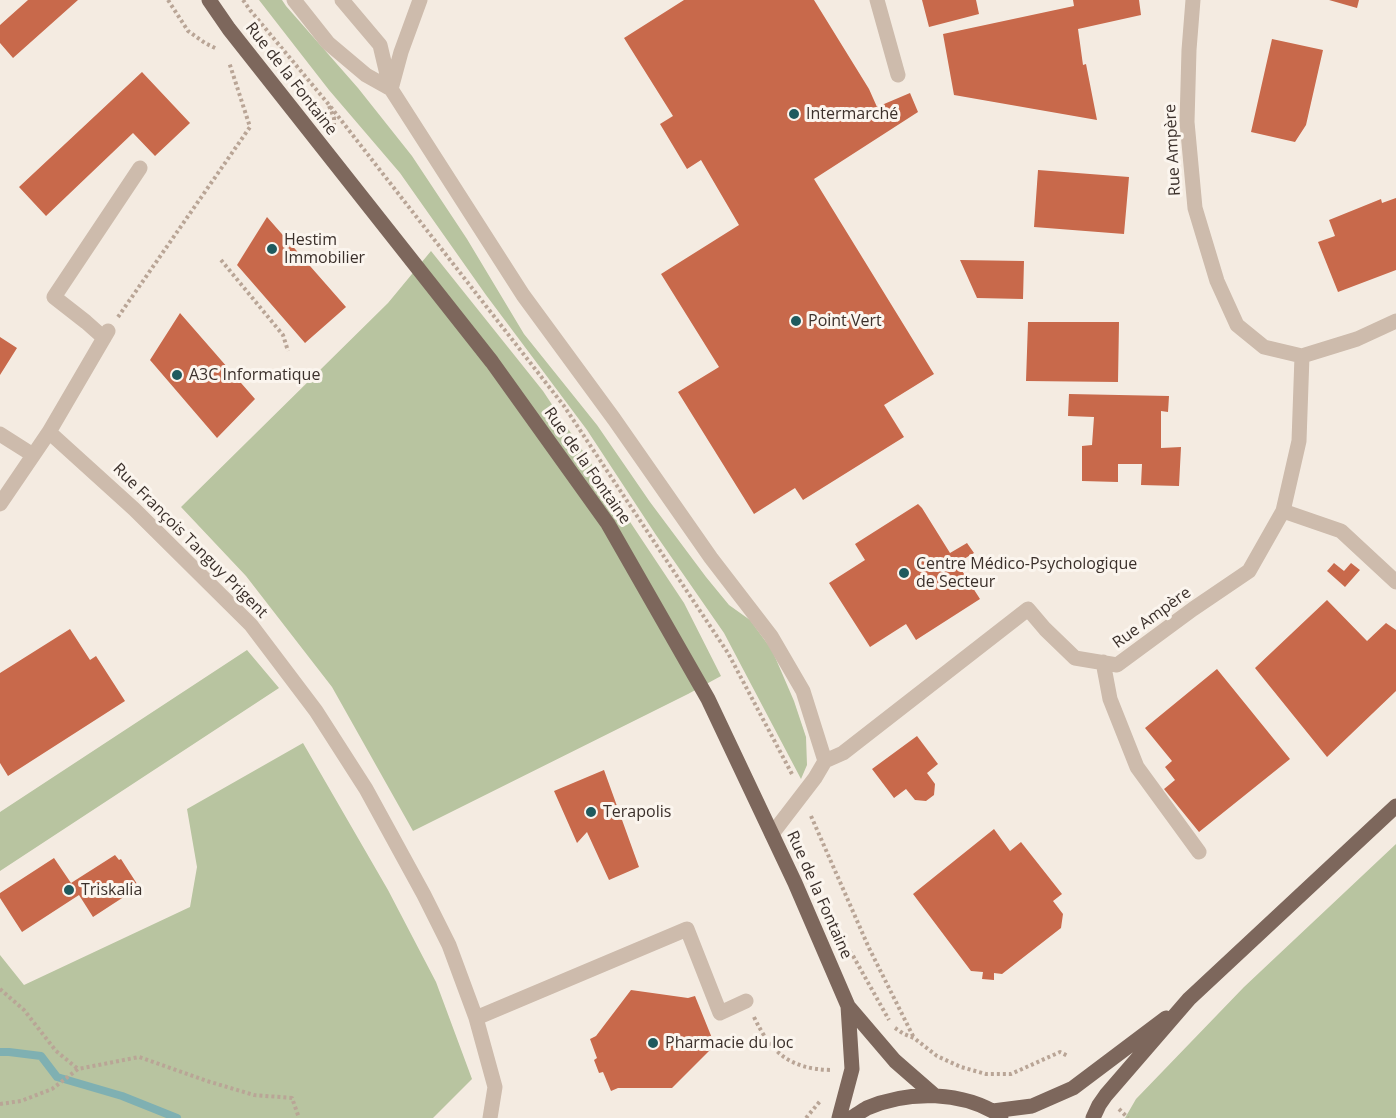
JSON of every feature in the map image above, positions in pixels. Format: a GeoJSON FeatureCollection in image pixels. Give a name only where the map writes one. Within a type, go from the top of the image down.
{"type":"FeatureCollection","features":[{"type":"Feature","properties":{"kind":"main road","name":"Rue de la Fontaine"},"geometry":{"type":"LineString","coordinates":[[209,0],[229,29],[492,362],[608,524],[708,699],[795,883],[848,1006],[895,1061],[934,1095]]}},
{"type":"Feature","properties":{"kind":"main road"},"geometry":{"type":"LineString","coordinates":[[851,1118],[867,1108],[900,1098],[934,1095],[964,1100],[998,1115],[1032,1106],[1073,1088],[1190,999],[1396,806]]}},
{"type":"Feature","properties":{"kind":"main road"},"geometry":{"type":"LineString","coordinates":[[1092,1118],[1107,1095],[1190,999]]}},
{"type":"Feature","properties":{"kind":"main road","name":"Rue de la Fontaine"},"geometry":{"type":"LineString","coordinates":[[839,1118],[852,1068],[848,1006]]}},
{"type":"Feature","properties":{"kind":"street"},"geometry":{"type":"LineString","coordinates":[[294,0],[328,44],[366,75],[391,89]]}},
{"type":"Feature","properties":{"kind":"street"},"geometry":{"type":"LineString","coordinates":[[342,0],[380,45],[391,89],[523,295],[614,419],[711,558],[771,636],[803,691],[825,760]]}},
{"type":"Feature","properties":{"kind":"street"},"geometry":{"type":"LineString","coordinates":[[391,89],[401,52],[420,0]]}},
{"type":"Feature","properties":{"kind":"street"},"geometry":{"type":"LineString","coordinates":[[878,0],[898,75]]}},
{"type":"Feature","properties":{"kind":"street","name":"Rue Ampère"},"geometry":{"type":"LineString","coordinates":[[772,834],[825,760],[843,753],[1028,609],[1075,658],[1117,665],[1248,571],[1283,511],[1299,441],[1302,356],[1264,347],[1237,325],[1216,281],[1195,208],[1194,197],[1188,122],[1189,50],[1193,0]]}},
{"type":"Feature","properties":{"kind":"street"},"geometry":{"type":"LineString","coordinates":[[0,504],[50,432],[106,335],[54,297],[140,168]]}},
{"type":"Feature","properties":{"kind":"street"},"geometry":{"type":"LineString","coordinates":[[1302,356],[1357,339],[1396,321]]}},
{"type":"Feature","properties":{"kind":"street","name":"Rue François Tanguy Prigent"},"geometry":{"type":"LineString","coordinates":[[50,432],[134,509],[251,625],[316,711],[366,789],[449,945],[476,1018],[495,1086],[490,1118]]}},
{"type":"Feature","properties":{"kind":"street"},"geometry":{"type":"LineString","coordinates":[[0,434],[33,455]]}},
{"type":"Feature","properties":{"kind":"street"},"geometry":{"type":"LineString","coordinates":[[1283,511],[1341,531],[1396,582]]}},
{"type":"Feature","properties":{"kind":"street"},"geometry":{"type":"LineString","coordinates":[[1103,663],[1110,699],[1137,766],[1199,852]]}},
{"type":"Feature","properties":{"kind":"street"},"geometry":{"type":"LineString","coordinates":[[476,1018],[687,929],[720,1013],[746,1001]]}},
{"type":"Feature","properties":{"kind":"path"},"geometry":{"type":"LineString","coordinates":[[168,0],[188,31],[205,43],[218,49],[250,55]]}},
{"type":"Feature","properties":{"kind":"path"},"geometry":{"type":"LineString","coordinates":[[243,0],[328,103]]}},
{"type":"Feature","properties":{"kind":"path"},"geometry":{"type":"LineString","coordinates":[[106,335],[250,127],[229,61]]}},
{"type":"Feature","properties":{"kind":"path"},"geometry":{"type":"LineString","coordinates":[[221,260],[283,335],[288,351]]}},
{"type":"Feature","properties":{"kind":"path"},"geometry":{"type":"LineString","coordinates":[[818,936],[838,938],[852,954],[892,1026],[914,1038],[937,1056],[986,1074],[1011,1074],[1060,1052],[1068,1056]]}},
{"type":"Feature","properties":{"kind":"path"},"geometry":{"type":"LineString","coordinates":[[0,989],[24,1010],[56,1051],[78,1069]]}},
{"type":"Feature","properties":{"kind":"path"},"geometry":{"type":"LineString","coordinates":[[746,1001],[763,1035],[778,1053],[795,1063],[821,1070],[831,1070],[829,1080]]}},
{"type":"Feature","properties":{"kind":"path"},"geometry":{"type":"LineString","coordinates":[[0,1104],[21,1101],[52,1089],[78,1069],[139,1057],[254,1095],[292,1098],[299,1118]]}},
{"type":"Feature","properties":{"kind":"path"},"geometry":{"type":"LineString","coordinates":[[806,1118],[823,1097]]}},
{"type":"Feature","properties":{"kind":"path"},"geometry":{"type":"LineString","coordinates":[[1117,1106],[1128,1118]]}},
{"type":"Feature","properties":{"kind":"green space"},"geometry":{"type":"Polygon","coordinates":[[[259,0],[282,0],[358,88],[412,156],[467,239],[524,334],[597,425],[650,502],[706,577],[729,605],[750,620],[772,650],[794,701],[806,737],[807,765],[801,779],[724,633],[587,430],[486,295],[400,173],[329,90],[259,0]]]}},
{"type":"Feature","properties":{"kind":"green space"},"geometry":{"type":"Polygon","coordinates":[[[431,251],[543,391],[684,603],[721,676],[413,831],[332,687],[246,576],[181,507],[388,303],[431,251]]]}},
{"type":"Feature","properties":{"kind":"green space"},"geometry":{"type":"Polygon","coordinates":[[[247,650],[279,688],[0,871],[0,812],[247,650]]]}},
{"type":"Feature","properties":{"kind":"green space"},"geometry":{"type":"Polygon","coordinates":[[[303,743],[388,890],[436,982],[472,1079],[433,1118],[0,1118],[0,955],[24,985],[190,907],[197,867],[187,809],[303,743]]]}},
{"type":"Feature","properties":{"kind":"green space"},"geometry":{"type":"Polygon","coordinates":[[[1396,844],[1396,1118],[1125,1118],[1136,1099],[1244,987],[1396,844]]]}},
{"type":"Feature","properties":{"kind":"building"},"geometry":{"type":"Polygon","coordinates":[[[28,0],[78,0],[13,58],[0,43],[0,25],[28,0]]]}},
{"type":"Feature","properties":{"kind":"building"},"geometry":{"type":"Polygon","coordinates":[[[684,0],[814,0],[869,89],[877,107],[910,93],[918,112],[814,179],[934,374],[884,405],[904,437],[803,500],[795,488],[754,514],[678,392],[719,367],[661,274],[739,225],[701,160],[687,169],[660,124],[673,116],[624,38],[684,0]]]}},
{"type":"Feature","properties":{"kind":"building"},"geometry":{"type":"Polygon","coordinates":[[[922,0],[976,0],[979,14],[929,27],[922,0]]]}},
{"type":"Feature","properties":{"kind":"building"},"geometry":{"type":"Polygon","coordinates":[[[1073,0],[1139,0],[1141,15],[1078,29],[1083,65],[1086,64],[1097,120],[954,95],[943,34],[1074,6],[1073,0]]]}},
{"type":"Feature","properties":{"kind":"building"},"geometry":{"type":"Polygon","coordinates":[[[1329,0],[1359,0],[1357,8],[1329,0]]]}},
{"type":"Feature","properties":{"kind":"building"},"geometry":{"type":"Polygon","coordinates":[[[1272,39],[1323,50],[1306,125],[1295,142],[1251,132],[1272,39]]]}},
{"type":"Feature","properties":{"kind":"building"},"geometry":{"type":"Polygon","coordinates":[[[142,72],[190,123],[155,156],[133,133],[46,216],[19,187],[142,72]]]}},
{"type":"Feature","properties":{"kind":"building"},"geometry":{"type":"Polygon","coordinates":[[[1038,170],[1129,177],[1124,234],[1034,227],[1038,170]]]}},
{"type":"Feature","properties":{"kind":"building"},"geometry":{"type":"Polygon","coordinates":[[[1396,198],[1396,270],[1338,292],[1318,242],[1335,236],[1329,220],[1381,199],[1382,203],[1396,198]]]}},
{"type":"Feature","properties":{"kind":"building"},"geometry":{"type":"Polygon","coordinates":[[[267,217],[346,307],[305,343],[237,265],[267,217]]]}},
{"type":"Feature","properties":{"kind":"building"},"geometry":{"type":"Polygon","coordinates":[[[960,260],[1024,261],[1023,299],[977,298],[960,260]]]}},
{"type":"Feature","properties":{"kind":"building"},"geometry":{"type":"Polygon","coordinates":[[[180,313],[255,399],[217,438],[150,360],[180,313]]]}},
{"type":"Feature","properties":{"kind":"building"},"geometry":{"type":"Polygon","coordinates":[[[1028,322],[1119,322],[1118,382],[1026,381],[1028,322]]]}},
{"type":"Feature","properties":{"kind":"building"},"geometry":{"type":"Polygon","coordinates":[[[0,337],[17,348],[0,375],[0,337]]]}},
{"type":"Feature","properties":{"kind":"building"},"geometry":{"type":"Polygon","coordinates":[[[1069,394],[1169,396],[1168,412],[1161,411],[1161,448],[1181,447],[1179,486],[1141,485],[1142,464],[1118,464],[1118,482],[1082,481],[1082,446],[1092,445],[1094,417],[1068,416],[1069,394]]]}},
{"type":"Feature","properties":{"kind":"building","name":"Centre Médico-Psychologique de Secteur"},"geometry":{"type":"Polygon","coordinates":[[[918,504],[950,553],[967,543],[974,553],[957,563],[980,599],[916,640],[906,624],[870,647],[829,583],[865,560],[855,544],[918,504]]]}},
{"type":"Feature","properties":{"kind":"building"},"geometry":{"type":"Polygon","coordinates":[[[1334,563],[1344,571],[1351,563],[1360,570],[1345,587],[1327,571],[1334,563]]]}},
{"type":"Feature","properties":{"kind":"building"},"geometry":{"type":"Polygon","coordinates":[[[1327,600],[1367,641],[1386,623],[1396,630],[1396,691],[1327,757],[1255,668],[1327,600]]]}},
{"type":"Feature","properties":{"kind":"building"},"geometry":{"type":"Polygon","coordinates":[[[70,629],[90,660],[96,656],[125,701],[8,776],[0,763],[0,673],[70,629]]]}},
{"type":"Feature","properties":{"kind":"building"},"geometry":{"type":"Polygon","coordinates":[[[1217,669],[1290,759],[1199,832],[1164,789],[1175,780],[1165,767],[1172,761],[1145,728],[1217,669]]]}},
{"type":"Feature","properties":{"kind":"building"},"geometry":{"type":"Polygon","coordinates":[[[917,736],[938,764],[927,773],[935,784],[934,795],[926,801],[915,800],[906,789],[894,798],[872,769],[917,736]]]}},
{"type":"Feature","properties":{"kind":"building","name":"Terapolis"},"geometry":{"type":"Polygon","coordinates":[[[604,770],[639,867],[609,880],[587,832],[577,843],[554,791],[604,770]]]}},
{"type":"Feature","properties":{"kind":"building"},"geometry":{"type":"Polygon","coordinates":[[[994,829],[1010,851],[1021,842],[1062,894],[1053,901],[1063,914],[1061,928],[1002,974],[994,973],[994,980],[982,979],[983,972],[971,971],[913,894],[994,829]]]}},
{"type":"Feature","properties":{"kind":"building","name":"Triskalia"},"geometry":{"type":"Polygon","coordinates":[[[115,855],[119,860],[121,859],[139,887],[93,917],[79,895],[22,932],[0,898],[0,893],[54,858],[71,883],[115,855]]]}},
{"type":"Feature","properties":{"kind":"building","name":"Pharmacie du loc"},"geometry":{"type":"Polygon","coordinates":[[[631,990],[688,998],[695,996],[716,1048],[709,1051],[672,1088],[618,1088],[611,1091],[603,1072],[599,1073],[594,1060],[597,1058],[590,1039],[596,1036],[631,990]]]}},
{"type":"Feature","properties":{"kind":"waterway"},"geometry":{"type":"LineString","coordinates":[[0,1052],[41,1056],[57,1077],[122,1096],[177,1118]]}},
{"type":"Feature","properties":{"kind":"place","name":"Intermarché"},"geometry":{"type":"Point","coordinates":[794,114]}},
{"type":"Feature","properties":{"kind":"place","name":"Hestim Immobilier"},"geometry":{"type":"Point","coordinates":[272,249]}},
{"type":"Feature","properties":{"kind":"place","name":"Point Vert"},"geometry":{"type":"Point","coordinates":[796,321]}},
{"type":"Feature","properties":{"kind":"place","name":"A3C Informatique"},"geometry":{"type":"Point","coordinates":[177,375]}},
{"type":"Feature","properties":{"kind":"place","name":"Centre Médico-Psychologique de Secteur"},"geometry":{"type":"Point","coordinates":[904,573]}},
{"type":"Feature","properties":{"kind":"place","name":"Terapolis"},"geometry":{"type":"Point","coordinates":[591,812]}},
{"type":"Feature","properties":{"kind":"place","name":"Triskalia"},"geometry":{"type":"Point","coordinates":[69,890]}},
{"type":"Feature","properties":{"kind":"place","name":"Pharmacie du loc"},"geometry":{"type":"Point","coordinates":[653,1043]}}]}
